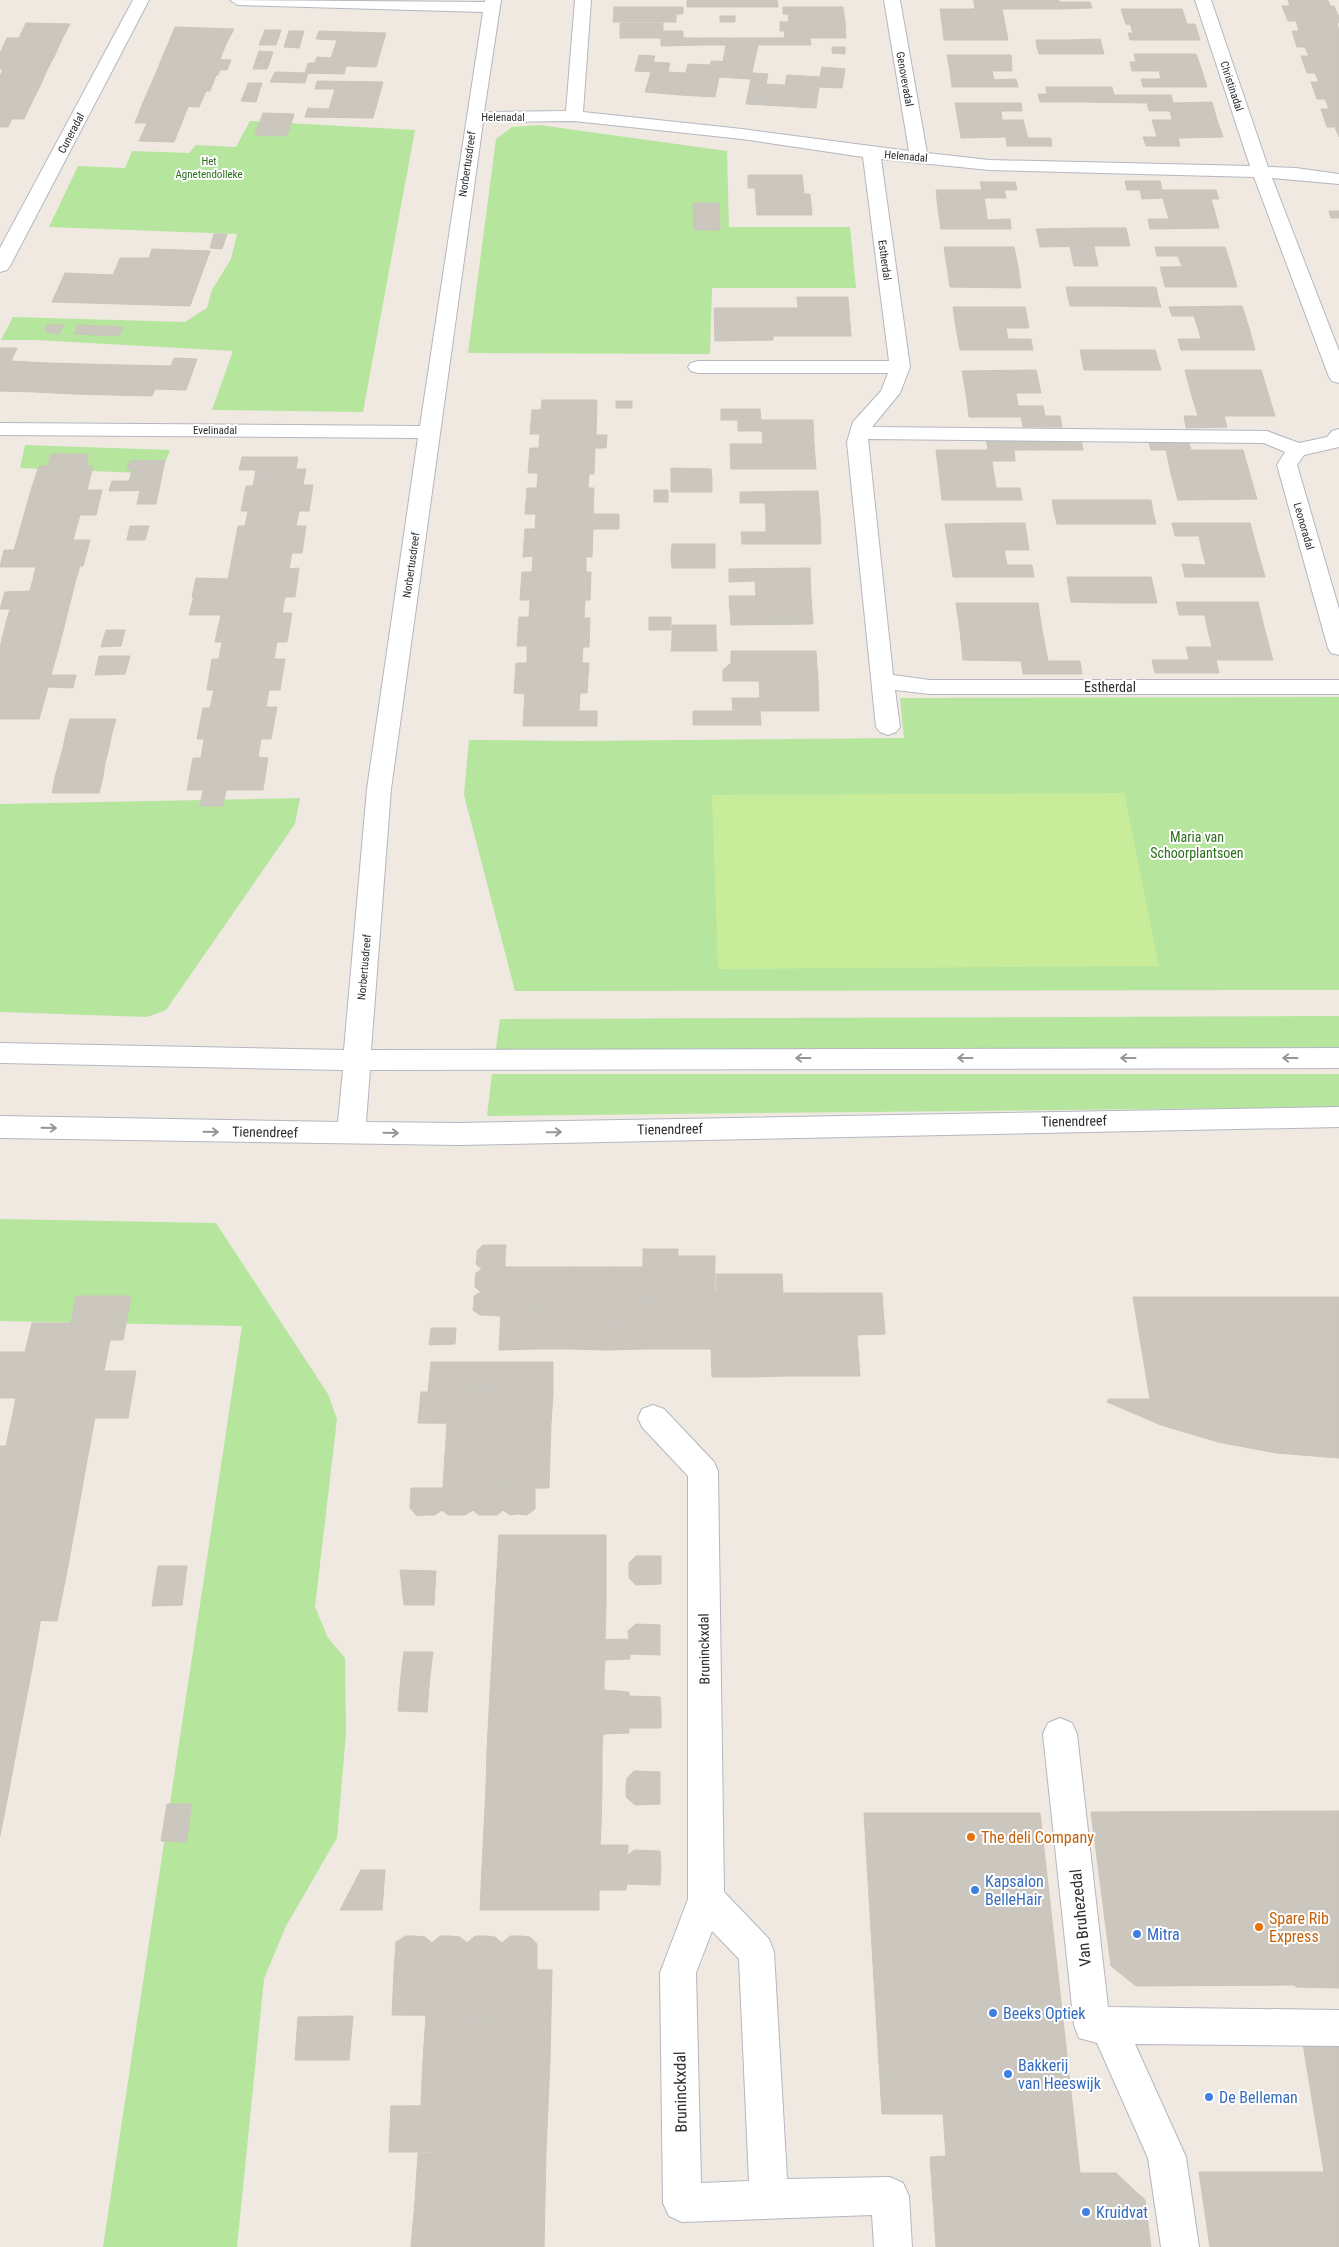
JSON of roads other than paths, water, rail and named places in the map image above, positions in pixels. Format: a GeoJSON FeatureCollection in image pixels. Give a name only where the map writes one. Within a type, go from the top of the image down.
{"type":"FeatureCollection","features":[{"type":"Feature","properties":{"kind":"street","name":"Cuneradal"},"geometry":{"type":"LineString","coordinates":[[0,266],[141,0]]}},
{"type":"Feature","properties":{"kind":"street"},"geometry":{"type":"LineString","coordinates":[[238,0],[493,4]]}},
{"type":"Feature","properties":{"kind":"street"},"geometry":{"type":"LineString","coordinates":[[574,116],[583,0]]}},
{"type":"Feature","properties":{"kind":"street","name":"Genovevadal"},"geometry":{"type":"LineString","coordinates":[[892,0],[919,158]]}},
{"type":"Feature","properties":{"kind":"street","name":"Christinadal"},"geometry":{"type":"LineString","coordinates":[[1203,0],[1261,173]]}},
{"type":"Feature","properties":{"kind":"street","name":"Norbertusdreef"},"geometry":{"type":"LineString","coordinates":[[351,1133],[379,789],[474,117],[493,4]]}},
{"type":"Feature","properties":{"kind":"street","name":"Helenadal"},"geometry":{"type":"LineString","coordinates":[[474,117],[574,116],[742,134],[870,153],[989,165],[1296,173],[1339,179]]}},
{"type":"Feature","properties":{"kind":"street","name":"Estherdal"},"geometry":{"type":"LineString","coordinates":[[870,153],[900,367],[890,393],[863,422],[857,442],[888,727]]}},
{"type":"Feature","properties":{"kind":"street"},"geometry":{"type":"LineString","coordinates":[[1261,173],[1339,377]]}},
{"type":"Feature","properties":{"kind":"street"},"geometry":{"type":"LineString","coordinates":[[698,367],[900,367]]}},
{"type":"Feature","properties":{"kind":"street","name":"Evelinadal"},"geometry":{"type":"LineString","coordinates":[[0,429],[430,432]]}},
{"type":"Feature","properties":{"kind":"street"},"geometry":{"type":"LineString","coordinates":[[860,433],[1267,438],[1297,450],[1334,442],[1339,436]]}},
{"type":"Feature","properties":{"kind":"street","name":"Leonoradal"},"geometry":{"type":"LineString","coordinates":[[1297,450],[1287,465],[1339,648]]}},
{"type":"Feature","properties":{"kind":"street","name":"Estherdal"},"geometry":{"type":"LineString","coordinates":[[882,680],[930,686],[1339,687]]}},
{"type":"Feature","properties":{"kind":"street"},"geometry":{"type":"LineString","coordinates":[[0,1053],[356,1060],[1339,1058]]}},
{"type":"Feature","properties":{"kind":"street","name":"Tienendreef"},"geometry":{"type":"LineString","coordinates":[[0,1127],[458,1134],[1339,1117]]}},
{"type":"Feature","properties":{"kind":"street","name":"Bruninckxdal"},"geometry":{"type":"LineString","coordinates":[[653,1418],[703,1471],[706,1899],[678,1973],[682,2203],[890,2196],[893,2247]]}},
{"type":"Feature","properties":{"kind":"street","name":"Van Bruhezedal"},"geometry":{"type":"LineString","coordinates":[[1060,1734],[1092,2026],[1339,2028]]}},
{"type":"Feature","properties":{"kind":"street"},"geometry":{"type":"LineString","coordinates":[[706,1899],[756,1952],[769,2199]]}},
{"type":"Feature","properties":{"kind":"street"},"geometry":{"type":"LineString","coordinates":[[1108,2025],[1167,2157],[1180,2247]]}},
{"type":"Feature","properties":{"kind":"place","name":"The deli Company"},"geometry":{"type":"Point","coordinates":[971,1837]}},
{"type":"Feature","properties":{"kind":"place","name":"Kapsalon BelleHair"},"geometry":{"type":"Point","coordinates":[975,1890]}},
{"type":"Feature","properties":{"kind":"place","name":"Spare Rib Express"},"geometry":{"type":"Point","coordinates":[1259,1927]}},
{"type":"Feature","properties":{"kind":"place","name":"Mitra"},"geometry":{"type":"Point","coordinates":[1137,1934]}},
{"type":"Feature","properties":{"kind":"place","name":"Beeks Optiek"},"geometry":{"type":"Point","coordinates":[993,2013]}},
{"type":"Feature","properties":{"kind":"place","name":"Bakkerij van Heeswijk"},"geometry":{"type":"Point","coordinates":[1008,2074]}},
{"type":"Feature","properties":{"kind":"place","name":"De Belleman"},"geometry":{"type":"Point","coordinates":[1209,2097]}},
{"type":"Feature","properties":{"kind":"place","name":"Kruidvat"},"geometry":{"type":"Point","coordinates":[1086,2212]}},
{"type":"Feature","properties":{"kind":"park label","name":"Het Agnetendolleke"},"geometry":{"type":"Point","coordinates":[209,167]}},
{"type":"Feature","properties":{"kind":"park label","name":"Maria van Schoorplantsoen"},"geometry":{"type":"Point","coordinates":[1197,846]}}]}
